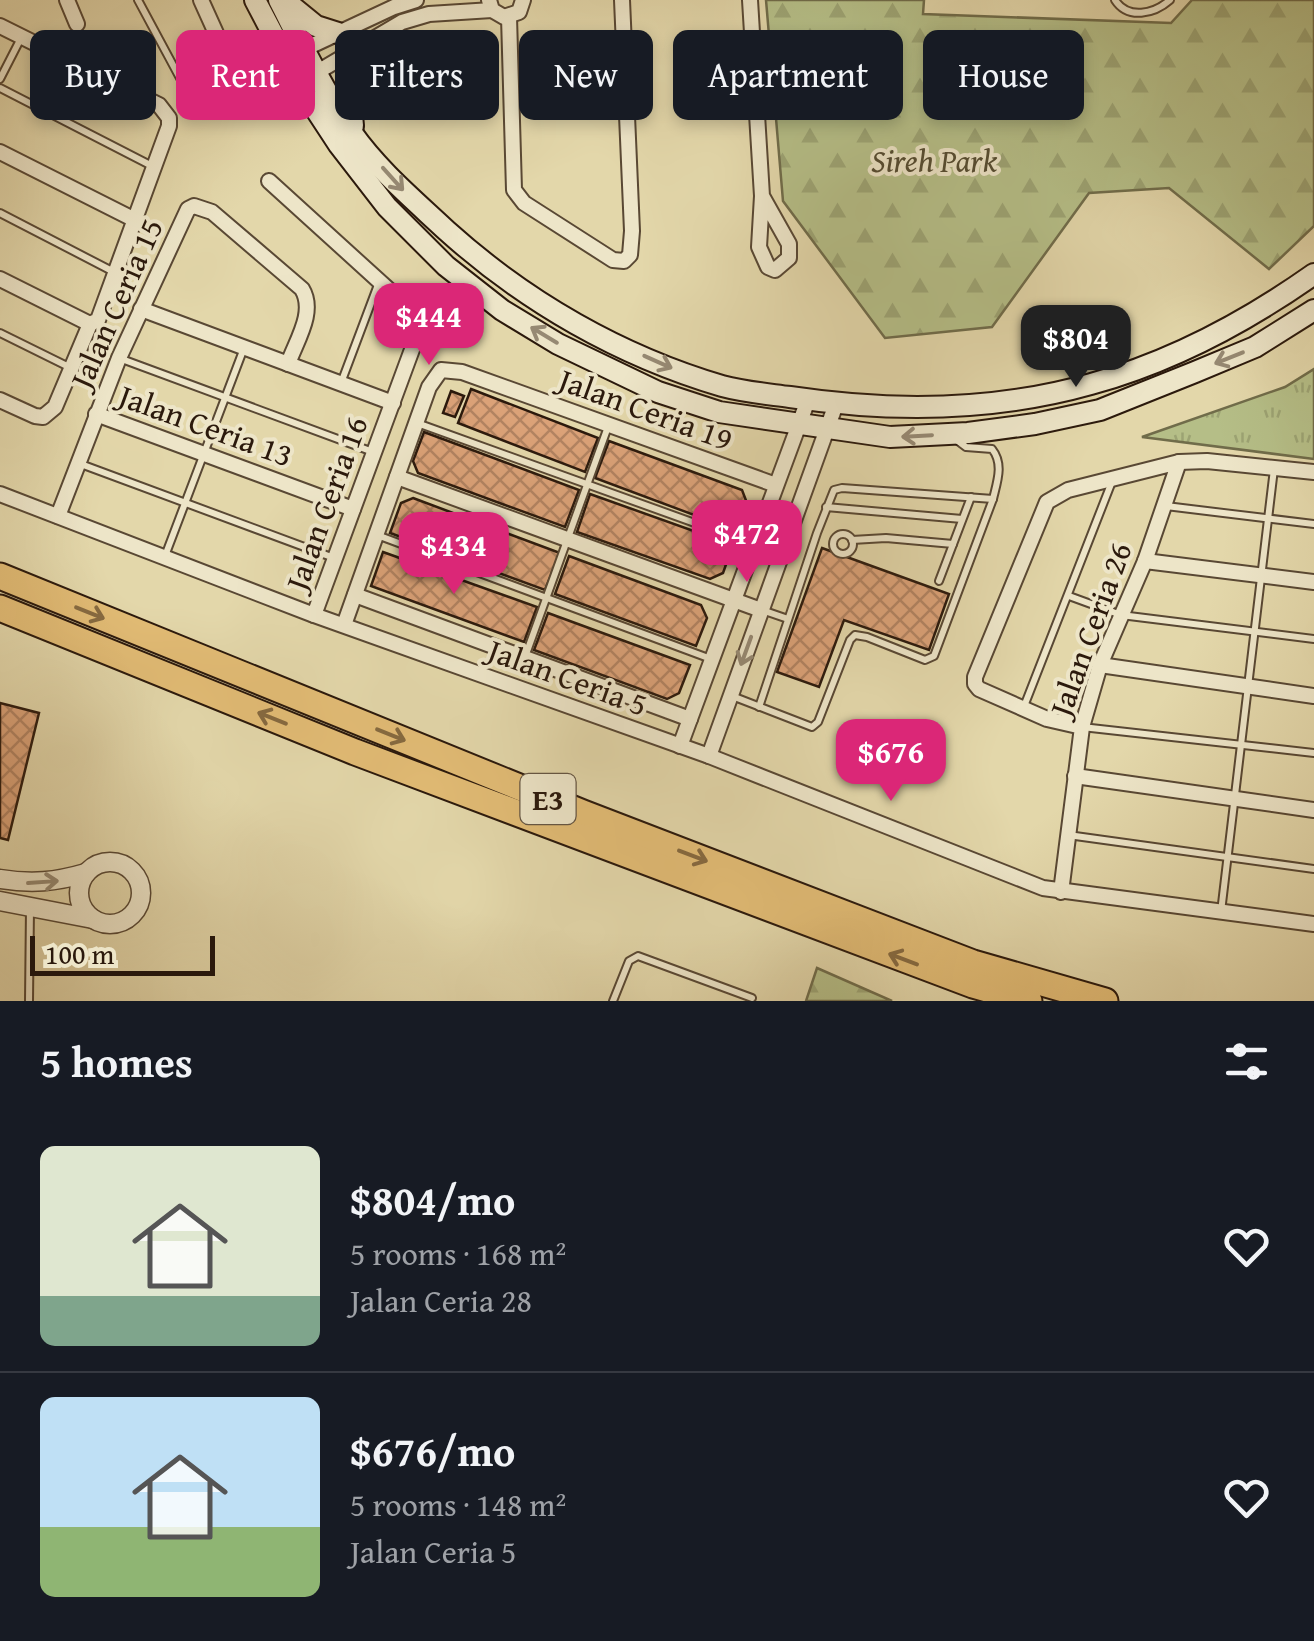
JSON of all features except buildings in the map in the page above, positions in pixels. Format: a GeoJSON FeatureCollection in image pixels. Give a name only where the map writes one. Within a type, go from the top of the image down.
{"type":"FeatureCollection","features":[{"type":"Feature","properties":{"kind":"highway","name":"E3"},"geometry":{"type":"LineString","coordinates":[[0,576],[620,828],[973,963],[1105,1001]]}},
{"type":"Feature","properties":{"kind":"highway","name":"E3"},"geometry":{"type":"LineString","coordinates":[[0,608],[354,752],[973,985],[1028,1001]]}},
{"type":"Feature","properties":{"kind":"main road"},"geometry":{"type":"LineString","coordinates":[[255,0],[277,30]]}},
{"type":"Feature","properties":{"kind":"main road"},"geometry":{"type":"LineString","coordinates":[[282,0],[289,30]]}},
{"type":"Feature","properties":{"kind":"main road"},"geometry":{"type":"LineString","coordinates":[[282,0],[316,26],[335,32]]}},
{"type":"Feature","properties":{"kind":"main road"},"geometry":{"type":"LineString","coordinates":[[315,88],[402,190],[516,288],[569,321],[671,368],[726,387],[884,409],[1033,398],[1093,384],[1180,352],[1260,312],[1314,274]]}},
{"type":"Feature","properties":{"kind":"main road"},"geometry":{"type":"LineString","coordinates":[[315,95],[339,145],[387,207],[446,266],[502,310],[558,344],[658,392],[719,412],[890,437],[1035,424],[1100,410],[1254,347],[1314,310]]}},
{"type":"Feature","properties":{"kind":"main road"},"geometry":{"type":"LineString","coordinates":[[353,120],[354,135]]}},
{"type":"Feature","properties":{"kind":"street"},"geometry":{"type":"LineString","coordinates":[[67,0],[77,24]]}},
{"type":"Feature","properties":{"kind":"street"},"geometry":{"type":"LineString","coordinates":[[201,0],[216,30]]}},
{"type":"Feature","properties":{"kind":"street"},"geometry":{"type":"LineString","coordinates":[[344,30],[416,0]]}},
{"type":"Feature","properties":{"kind":"street"},"geometry":{"type":"LineString","coordinates":[[389,30],[429,14],[491,5],[499,16],[509,17],[519,12],[524,0]]}},
{"type":"Feature","properties":{"kind":"street"},"geometry":{"type":"LineString","coordinates":[[509,17],[514,190],[524,203],[613,260],[624,261],[630,255],[632,230],[622,0]]}},
{"type":"Feature","properties":{"kind":"street"},"geometry":{"type":"LineString","coordinates":[[750,0],[762,196]]}},
{"type":"Feature","properties":{"kind":"street"},"geometry":{"type":"LineString","coordinates":[[0,26],[158,105],[169,118],[168,134],[98,320],[90,324],[55,407],[43,416],[35,416],[0,400]]}},
{"type":"Feature","properties":{"kind":"street"},"geometry":{"type":"LineString","coordinates":[[0,152],[136,220]]}},
{"type":"Feature","properties":{"kind":"street","name":"Jalan Ceria 16"},"geometry":{"type":"LineString","coordinates":[[270,181],[419,322],[418,336],[314,614]]}},
{"type":"Feature","properties":{"kind":"street","name":"Jalan Ceria 15"},"geometry":{"type":"LineString","coordinates":[[58,516],[119,358],[182,219],[194,206],[212,212],[294,281],[306,296],[307,314],[288,364]]}},
{"type":"Feature","properties":{"kind":"street"},"geometry":{"type":"LineString","coordinates":[[0,279],[90,324]]}},
{"type":"Feature","properties":{"kind":"street"},"geometry":{"type":"LineString","coordinates":[[141,309],[393,403]]}},
{"type":"Feature","properties":{"kind":"street","name":"Jalan Ceria 19"},"geometry":{"type":"LineString","coordinates":[[344,625],[416,423],[440,370],[450,370],[609,424],[776,485]]}},
{"type":"Feature","properties":{"kind":"street"},"geometry":{"type":"LineString","coordinates":[[680,746],[808,400]]}},
{"type":"Feature","properties":{"kind":"street"},"geometry":{"type":"LineString","coordinates":[[709,756],[836,404]]}},
{"type":"Feature","properties":{"kind":"street","name":"Jalan Ceria 13"},"geometry":{"type":"LineString","coordinates":[[96,414],[353,509]]}},
{"type":"Feature","properties":{"kind":"street"},"geometry":{"type":"LineString","coordinates":[[1082,727],[1058,723],[1023,708],[976,686],[974,680],[1047,502],[1068,490],[1179,462],[1207,460],[1314,472]]}},
{"type":"Feature","properties":{"kind":"street","name":"Jalan Ceria 26"},"geometry":{"type":"LineString","coordinates":[[1061,892],[1082,727],[1100,665],[1145,562],[1179,462]]}},
{"type":"Feature","properties":{"kind":"street"},"geometry":{"type":"LineString","coordinates":[[397,478],[761,610]]}},
{"type":"Feature","properties":{"kind":"street","name":"Jalan Ceria 5"},"geometry":{"type":"LineString","coordinates":[[0,494],[314,614],[709,756],[1043,888],[1314,924]]}},
{"type":"Feature","properties":{"kind":"street"},"geometry":{"type":"LineString","coordinates":[[1145,562],[1314,582]]}},
{"type":"Feature","properties":{"kind":"street"},"geometry":{"type":"LineString","coordinates":[[355,595],[690,719]]}},
{"type":"Feature","properties":{"kind":"street"},"geometry":{"type":"LineString","coordinates":[[1100,665],[1314,696]]}},
{"type":"Feature","properties":{"kind":"street"},"geometry":{"type":"LineString","coordinates":[[1075,776],[1314,810]]}},
{"type":"Feature","properties":{"kind":"street"},"geometry":{"type":"LineString","coordinates":[[0,879],[32,884],[54,882],[86,873],[103,862],[113,862],[132,870],[141,888],[131,916],[112,924],[0,900]]}},
{"type":"Feature","properties":{"kind":"street"},"geometry":{"type":"LineString","coordinates":[[86,873],[79,892],[80,902],[93,918]]}},
{"type":"Feature","properties":{"kind":"lane"},"geometry":{"type":"LineString","coordinates":[[138,0],[176,71]]}},
{"type":"Feature","properties":{"kind":"lane"},"geometry":{"type":"LineString","coordinates":[[1115,0],[1122,10],[1132,13],[1146,13],[1165,2]]}},
{"type":"Feature","properties":{"kind":"lane"},"geometry":{"type":"LineString","coordinates":[[0,79],[21,37]]}},
{"type":"Feature","properties":{"kind":"lane"},"geometry":{"type":"LineString","coordinates":[[0,88],[155,168]]}},
{"type":"Feature","properties":{"kind":"lane"},"geometry":{"type":"LineString","coordinates":[[0,213],[116,273]]}},
{"type":"Feature","properties":{"kind":"lane"},"geometry":{"type":"LineString","coordinates":[[340,384],[380,282]]}},
{"type":"Feature","properties":{"kind":"lane"},"geometry":{"type":"LineString","coordinates":[[0,333],[72,368]]}},
{"type":"Feature","properties":{"kind":"lane"},"geometry":{"type":"LineString","coordinates":[[164,557],[244,348]]}},
{"type":"Feature","properties":{"kind":"lane"},"geometry":{"type":"LineString","coordinates":[[119,358],[374,453]]}},
{"type":"Feature","properties":{"kind":"lane"},"geometry":{"type":"LineString","coordinates":[[416,423],[755,544]]}},
{"type":"Feature","properties":{"kind":"lane"},"geometry":{"type":"LineString","coordinates":[[525,658],[609,424]]}},
{"type":"Feature","properties":{"kind":"lane"},"geometry":{"type":"LineString","coordinates":[[730,695],[812,727],[818,722],[855,635],[868,636],[925,660],[934,656],[994,499],[1000,473],[992,449],[959,445],[954,434]]}},
{"type":"Feature","properties":{"kind":"lane"},"geometry":{"type":"LineString","coordinates":[[78,463],[335,559]]}},
{"type":"Feature","properties":{"kind":"lane"},"geometry":{"type":"LineString","coordinates":[[1220,912],[1274,467]]}},
{"type":"Feature","properties":{"kind":"lane"},"geometry":{"type":"LineString","coordinates":[[1023,708],[1114,478]]}},
{"type":"Feature","properties":{"kind":"lane"},"geometry":{"type":"LineString","coordinates":[[759,708],[834,490],[994,499]]}},
{"type":"Feature","properties":{"kind":"lane"},"geometry":{"type":"LineString","coordinates":[[938,581],[971,497]]}},
{"type":"Feature","properties":{"kind":"lane"},"geometry":{"type":"LineString","coordinates":[[1164,506],[1314,524]]}},
{"type":"Feature","properties":{"kind":"lane"},"geometry":{"type":"LineString","coordinates":[[826,507],[962,519]]}},
{"type":"Feature","properties":{"kind":"lane"},"geometry":{"type":"LineString","coordinates":[[817,532],[836,537],[845,534],[852,540],[886,538],[953,544]]}},
{"type":"Feature","properties":{"kind":"lane"},"geometry":{"type":"LineString","coordinates":[[377,535],[712,659]]}},
{"type":"Feature","properties":{"kind":"lane"},"geometry":{"type":"LineString","coordinates":[[836,537],[833,546],[842,554],[851,550],[852,540]]}},
{"type":"Feature","properties":{"kind":"lane"},"geometry":{"type":"LineString","coordinates":[[1069,596],[1121,615],[1314,640]]}},
{"type":"Feature","properties":{"kind":"lane"},"geometry":{"type":"LineString","coordinates":[[761,610],[788,619]]}},
{"type":"Feature","properties":{"kind":"lane"},"geometry":{"type":"LineString","coordinates":[[1082,727],[1314,753]]}},
{"type":"Feature","properties":{"kind":"lane"},"geometry":{"type":"LineString","coordinates":[[1068,835],[1314,869]]}},
{"type":"Feature","properties":{"kind":"lane"},"geometry":{"type":"LineString","coordinates":[[30,906],[30,1001]]}},
{"type":"Feature","properties":{"kind":"lane"},"geometry":{"type":"LineString","coordinates":[[613,1001],[628,960],[638,956],[752,998]]}},
{"type":"Feature","properties":{"kind":"green space","name":"Sireh Park"},"geometry":{"type":"Polygon","coordinates":[[[766,0],[924,0],[923,14],[1171,23],[1192,0],[1314,0],[1314,226],[1269,269],[1169,188],[1089,193],[992,327],[885,338],[783,201],[776,120],[903,120],[903,30],[769,30],[766,0]]]}},
{"type":"Feature","properties":{"kind":"green space"},"geometry":{"type":"Polygon","coordinates":[[[1314,369],[1314,459],[1142,437],[1285,387],[1314,369]]]}},
{"type":"Feature","properties":{"kind":"green space"},"geometry":{"type":"Polygon","coordinates":[[[817,968],[892,1001],[806,1001],[817,968]]]}}]}
